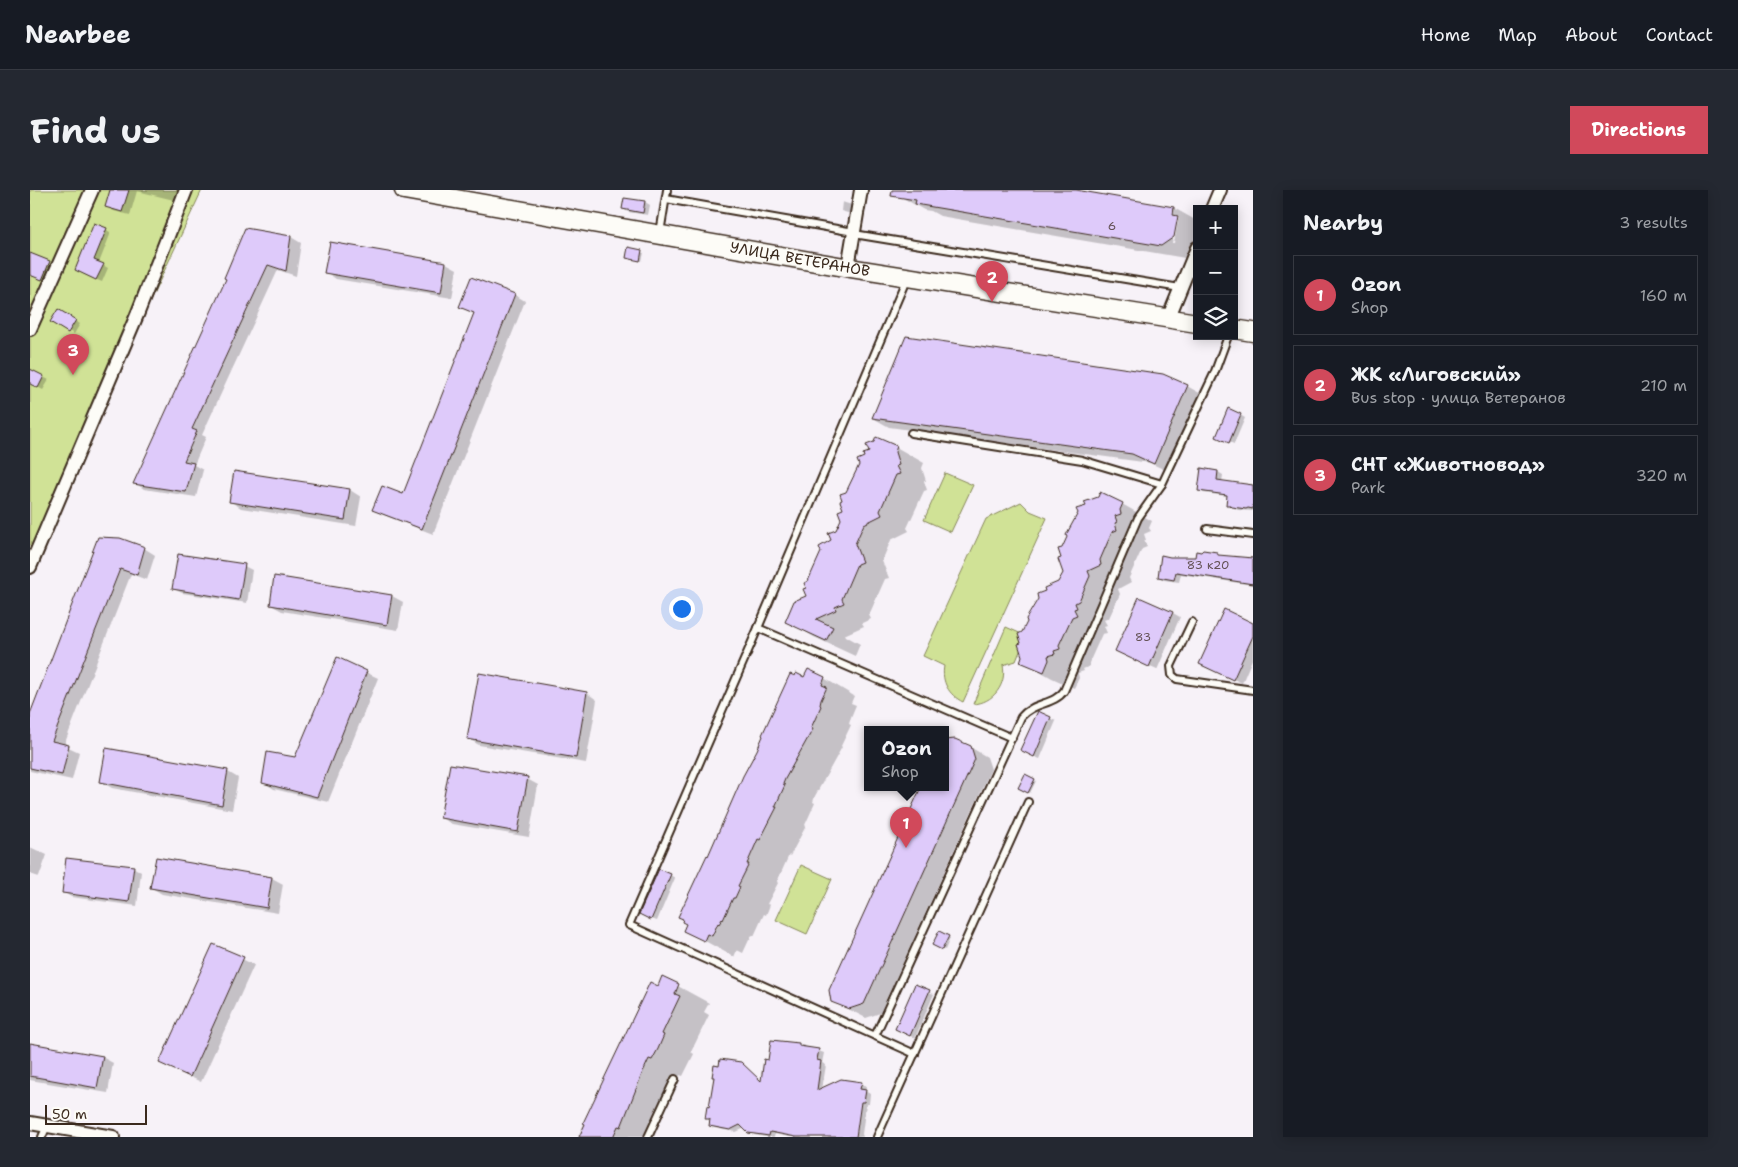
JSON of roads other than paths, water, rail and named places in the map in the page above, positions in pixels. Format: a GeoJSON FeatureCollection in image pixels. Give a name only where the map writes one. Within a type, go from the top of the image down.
{"type":"FeatureCollection","features":[{"type":"Feature","properties":{"kind":"street"},"geometry":{"type":"LineString","coordinates":[[30,329],[92,190]]}},
{"type":"Feature","properties":{"kind":"street"},"geometry":{"type":"LineString","coordinates":[[30,567],[137,315],[186,190]]}},
{"type":"Feature","properties":{"kind":"street","name":"УЛИЦА ВЕТЕРАНОВ"},"geometry":{"type":"LineString","coordinates":[[404,190],[1193,317]]}},
{"type":"Feature","properties":{"kind":"street","name":"УЛИЦА ВЕТЕРАНОВ"},"geometry":{"type":"LineString","coordinates":[[435,190],[907,277],[1193,322]]}},
{"type":"Feature","properties":{"kind":"street"},"geometry":{"type":"LineString","coordinates":[[849,261],[862,190]]}},
{"type":"Feature","properties":{"kind":"street"},"geometry":{"type":"LineString","coordinates":[[1213,205],[1219,190]]}},
{"type":"Feature","properties":{"kind":"street"},"geometry":{"type":"LineString","coordinates":[[1170,314],[1196,250]]}},
{"type":"Feature","properties":{"kind":"street"},"geometry":{"type":"LineString","coordinates":[[1238,325],[1253,327]]}},
{"type":"Feature","properties":{"kind":"street"},"geometry":{"type":"LineString","coordinates":[[1238,330],[1253,332]]}},
{"type":"Feature","properties":{"kind":"street"},"geometry":{"type":"LineString","coordinates":[[30,1123],[44,1131],[112,1137]]}},
{"type":"Feature","properties":{"kind":"lane"},"geometry":{"type":"LineString","coordinates":[[660,232],[667,190]]}},
{"type":"Feature","properties":{"kind":"lane"},"geometry":{"type":"LineString","coordinates":[[666,198],[854,233],[1180,288]]}},
{"type":"Feature","properties":{"kind":"lane"},"geometry":{"type":"LineString","coordinates":[[907,277],[629,925],[915,1054]]}},
{"type":"Feature","properties":{"kind":"lane"},"geometry":{"type":"LineString","coordinates":[[875,1036],[1021,717],[1027,709],[1058,697],[1064,691],[1138,518],[1162,484],[1214,374],[1227,340]]}},
{"type":"Feature","properties":{"kind":"lane"},"geometry":{"type":"LineString","coordinates":[[911,434],[1082,460],[1162,484]]}},
{"type":"Feature","properties":{"kind":"lane"},"geometry":{"type":"LineString","coordinates":[[1207,529],[1253,535]]}},
{"type":"Feature","properties":{"kind":"lane"},"geometry":{"type":"LineString","coordinates":[[1192,622],[1171,666],[1172,675],[1177,679],[1253,690]]}},
{"type":"Feature","properties":{"kind":"lane"},"geometry":{"type":"LineString","coordinates":[[758,628],[1012,738]]}},
{"type":"Feature","properties":{"kind":"lane"},"geometry":{"type":"LineString","coordinates":[[877,1137],[1028,802]]}},
{"type":"Feature","properties":{"kind":"lane"},"geometry":{"type":"LineString","coordinates":[[648,1137],[674,1080]]}},
{"type":"Feature","properties":{"kind":"place","name":"ЖК «Лиговский»"},"geometry":{"type":"Point","coordinates":[992,302]}},
{"type":"Feature","properties":{"kind":"place","name":"СНТ «Животновод»"},"geometry":{"type":"Point","coordinates":[73,375]}},
{"type":"Feature","properties":{"kind":"place","name":"Ozon"},"geometry":{"type":"Point","coordinates":[906,848]}}]}
